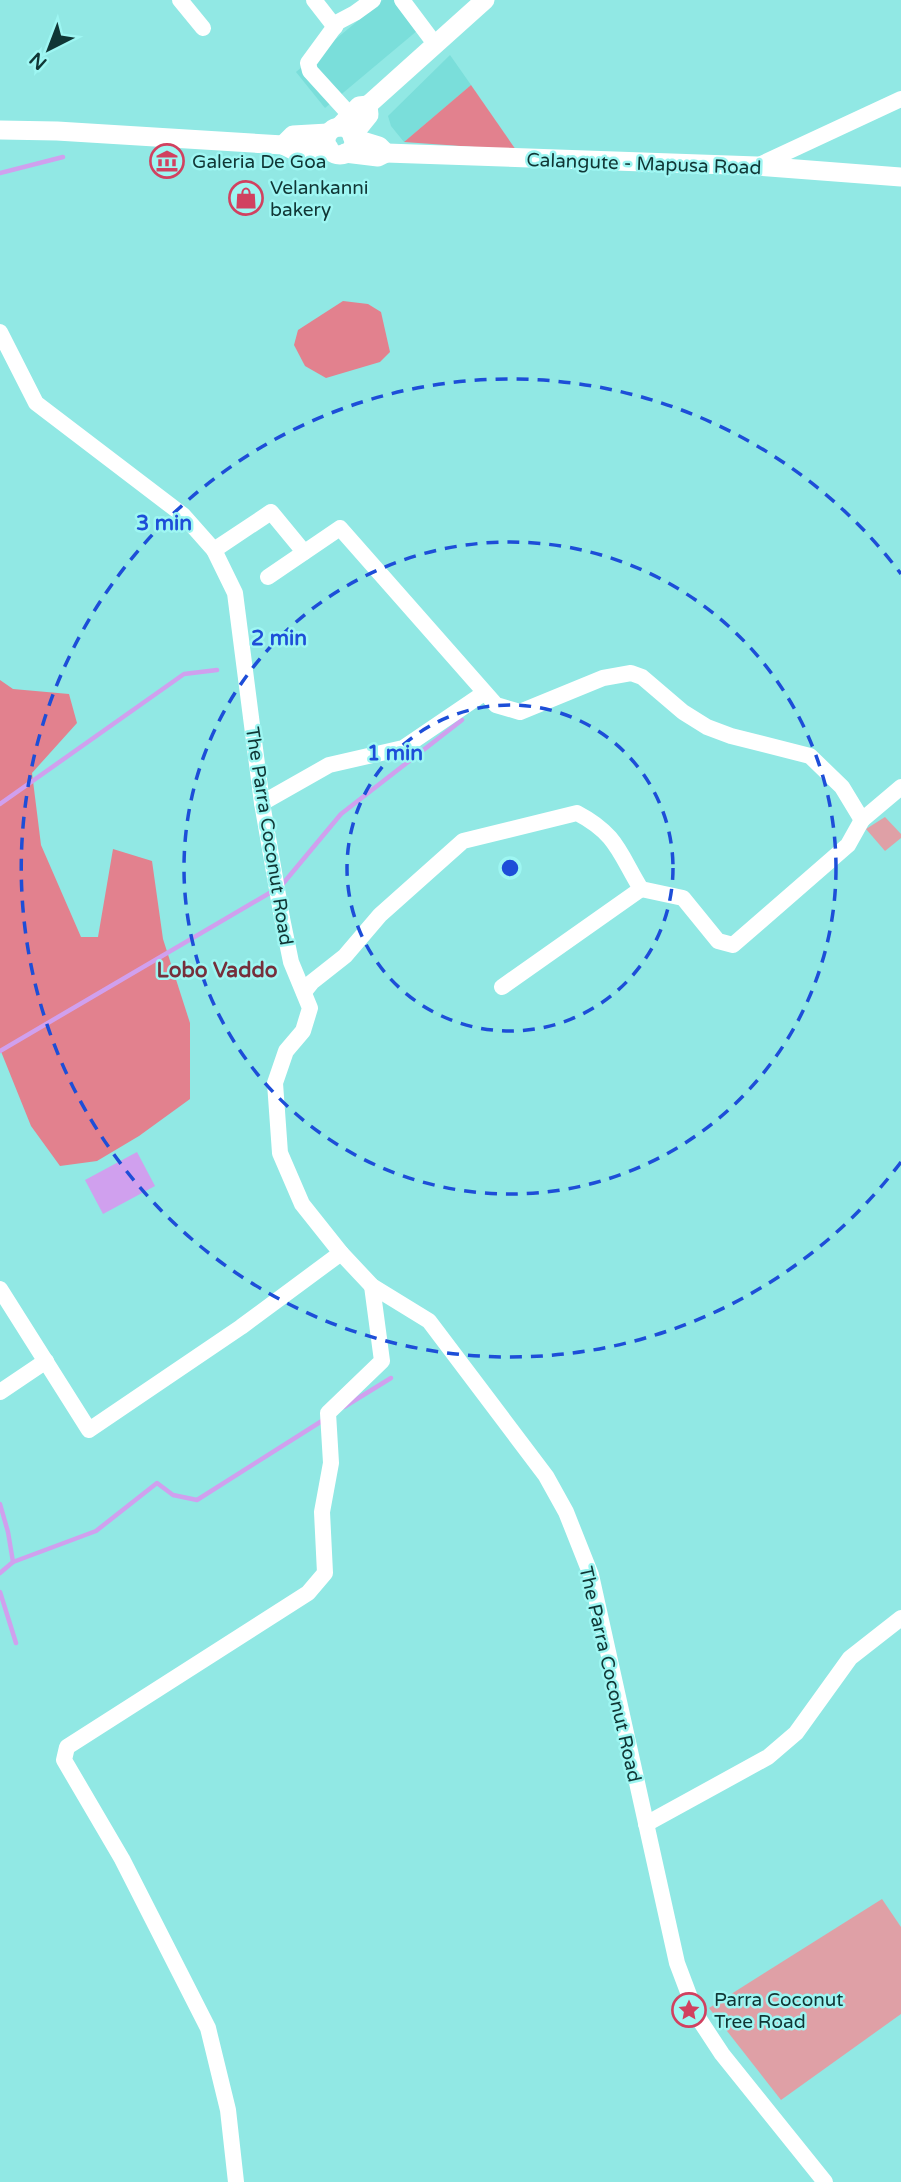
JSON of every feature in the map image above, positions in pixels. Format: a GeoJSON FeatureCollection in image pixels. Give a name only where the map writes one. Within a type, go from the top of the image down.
{"type":"FeatureCollection","features":[{"type":"Feature","properties":{"kind":"main road"},"geometry":{"type":"LineString","coordinates":[[342,136],[369,115],[368,105],[485,0]]}},
{"type":"Feature","properties":{"kind":"main road","name":"Calangute - Mapusa Road"},"geometry":{"type":"LineString","coordinates":[[0,130],[283,145],[297,152],[342,136],[379,146],[386,153],[757,166],[901,177]]}},
{"type":"Feature","properties":{"kind":"street"},"geometry":{"type":"LineString","coordinates":[[180,0],[203,28]]}},
{"type":"Feature","properties":{"kind":"street"},"geometry":{"type":"LineString","coordinates":[[314,0],[335,27]]}},
{"type":"Feature","properties":{"kind":"street"},"geometry":{"type":"LineString","coordinates":[[342,136],[308,67],[311,58],[342,18],[355,13],[373,0]]}},
{"type":"Feature","properties":{"kind":"street"},"geometry":{"type":"LineString","coordinates":[[402,0],[437,41]]}},
{"type":"Feature","properties":{"kind":"street"},"geometry":{"type":"LineString","coordinates":[[411,0],[437,41]]}},
{"type":"Feature","properties":{"kind":"street"},"geometry":{"type":"LineString","coordinates":[[757,166],[901,99]]}},
{"type":"Feature","properties":{"kind":"street","name":"The Parra Coconut Road"},"geometry":{"type":"LineString","coordinates":[[0,332],[36,403],[183,515],[214,550],[235,593],[262,803],[291,962],[310,1008],[303,1031],[286,1051],[275,1083],[280,1153],[302,1204],[341,1253],[372,1286],[429,1321],[546,1476],[566,1512],[591,1575],[677,1963],[697,2016],[722,2054],[825,2182]]}},
{"type":"Feature","properties":{"kind":"street"},"geometry":{"type":"LineString","coordinates":[[214,550],[271,512],[304,552]]}},
{"type":"Feature","properties":{"kind":"street"},"geometry":{"type":"LineString","coordinates":[[268,577],[340,527],[496,705],[520,712],[603,678],[631,673],[642,677],[683,712],[707,727],[810,757],[842,787],[862,820]]}},
{"type":"Feature","properties":{"kind":"street"},"geometry":{"type":"LineString","coordinates":[[262,803],[329,765],[403,748],[484,693]]}},
{"type":"Feature","properties":{"kind":"street"},"geometry":{"type":"LineString","coordinates":[[502,987],[641,890],[682,898],[719,941],[733,945],[848,845],[862,820],[901,787]]}},
{"type":"Feature","properties":{"kind":"street"},"geometry":{"type":"LineString","coordinates":[[304,992],[312,982],[345,956],[380,915],[463,841],[577,813],[599,825],[614,841],[641,890]]}},
{"type":"Feature","properties":{"kind":"street"},"geometry":{"type":"LineString","coordinates":[[0,1289],[89,1430],[241,1327],[341,1253]]}},
{"type":"Feature","properties":{"kind":"street"},"geometry":{"type":"LineString","coordinates":[[236,2182],[228,2110],[208,2028],[122,1859],[65,1760],[67,1747],[308,1593],[325,1573],[322,1512],[331,1463],[327,1413],[382,1361],[372,1286]]}},
{"type":"Feature","properties":{"kind":"street"},"geometry":{"type":"LineString","coordinates":[[0,1392],[46,1361]]}},
{"type":"Feature","properties":{"kind":"street"},"geometry":{"type":"LineString","coordinates":[[646,1824],[768,1757],[796,1733],[850,1658],[901,1618]]}},
{"type":"Feature","properties":{"kind":"shaded area"},"geometry":{"type":"Polygon","coordinates":[[[383,0],[406,0],[424,25],[325,108],[296,72],[383,0]]]}},
{"type":"Feature","properties":{"kind":"shaded area"},"geometry":{"type":"Polygon","coordinates":[[[450,55],[471,85],[404,142],[391,126],[388,116],[450,55]]]}},
{"type":"Feature","properties":{"kind":"shaded area"},"geometry":{"type":"Polygon","coordinates":[[[471,85],[516,150],[404,142],[471,85]]]}},
{"type":"Feature","properties":{"kind":"shaded area"},"geometry":{"type":"Polygon","coordinates":[[[343,301],[368,304],[381,312],[390,352],[380,362],[326,378],[305,366],[294,345],[298,330],[343,301]]]}},
{"type":"Feature","properties":{"kind":"shaded area"},"geometry":{"type":"Polygon","coordinates":[[[0,680],[13,689],[69,694],[77,723],[32,773],[41,845],[81,937],[98,937],[113,849],[152,861],[163,939],[190,1023],[190,1099],[139,1136],[97,1161],[60,1166],[31,1126],[0,1049],[0,680]]]}},
{"type":"Feature","properties":{"kind":"shaded area"},"geometry":{"type":"Polygon","coordinates":[[[885,817],[901,834],[901,838],[885,851],[866,829],[885,817]]]}},
{"type":"Feature","properties":{"kind":"shaded area"},"geometry":{"type":"Polygon","coordinates":[[[137,1152],[155,1186],[103,1214],[85,1180],[137,1152]]]}},
{"type":"Feature","properties":{"kind":"shaded area"},"geometry":{"type":"Polygon","coordinates":[[[882,1899],[901,1927],[901,2014],[781,2100],[709,2008],[882,1899]]]}},
{"type":"Feature","properties":{"kind":"waterway"},"geometry":{"type":"LineString","coordinates":[[0,173],[63,157]]}},
{"type":"Feature","properties":{"kind":"waterway"},"geometry":{"type":"LineString","coordinates":[[0,804],[184,674],[217,670]]}},
{"type":"Feature","properties":{"kind":"waterway"},"geometry":{"type":"LineString","coordinates":[[281,886],[341,814],[462,720]]}},
{"type":"Feature","properties":{"kind":"waterway"},"geometry":{"type":"LineString","coordinates":[[0,1051],[273,891]]}},
{"type":"Feature","properties":{"kind":"waterway"},"geometry":{"type":"LineString","coordinates":[[344,1407],[391,1378]]}},
{"type":"Feature","properties":{"kind":"waterway"},"geometry":{"type":"LineString","coordinates":[[13,1562],[96,1531],[157,1483],[173,1495],[197,1500],[325,1419]]}},
{"type":"Feature","properties":{"kind":"waterway"},"geometry":{"type":"LineString","coordinates":[[0,1504],[13,1562],[0,1573]]}},
{"type":"Feature","properties":{"kind":"waterway"},"geometry":{"type":"LineString","coordinates":[[0,1592],[16,1643]]}},
{"type":"Feature","properties":{"kind":"place","name":"Galeria De Goa"},"geometry":{"type":"Point","coordinates":[167,161]}},
{"type":"Feature","properties":{"kind":"place","name":"Velankanni bakery"},"geometry":{"type":"Point","coordinates":[246,198]}},
{"type":"Feature","properties":{"kind":"place","name":"Parra Coconut Tree Road"},"geometry":{"type":"Point","coordinates":[689,2010]}},
{"type":"Feature","properties":{"kind":"district","name":"Lobo Vaddo"},"geometry":{"type":"Point","coordinates":[217,970]}}]}
